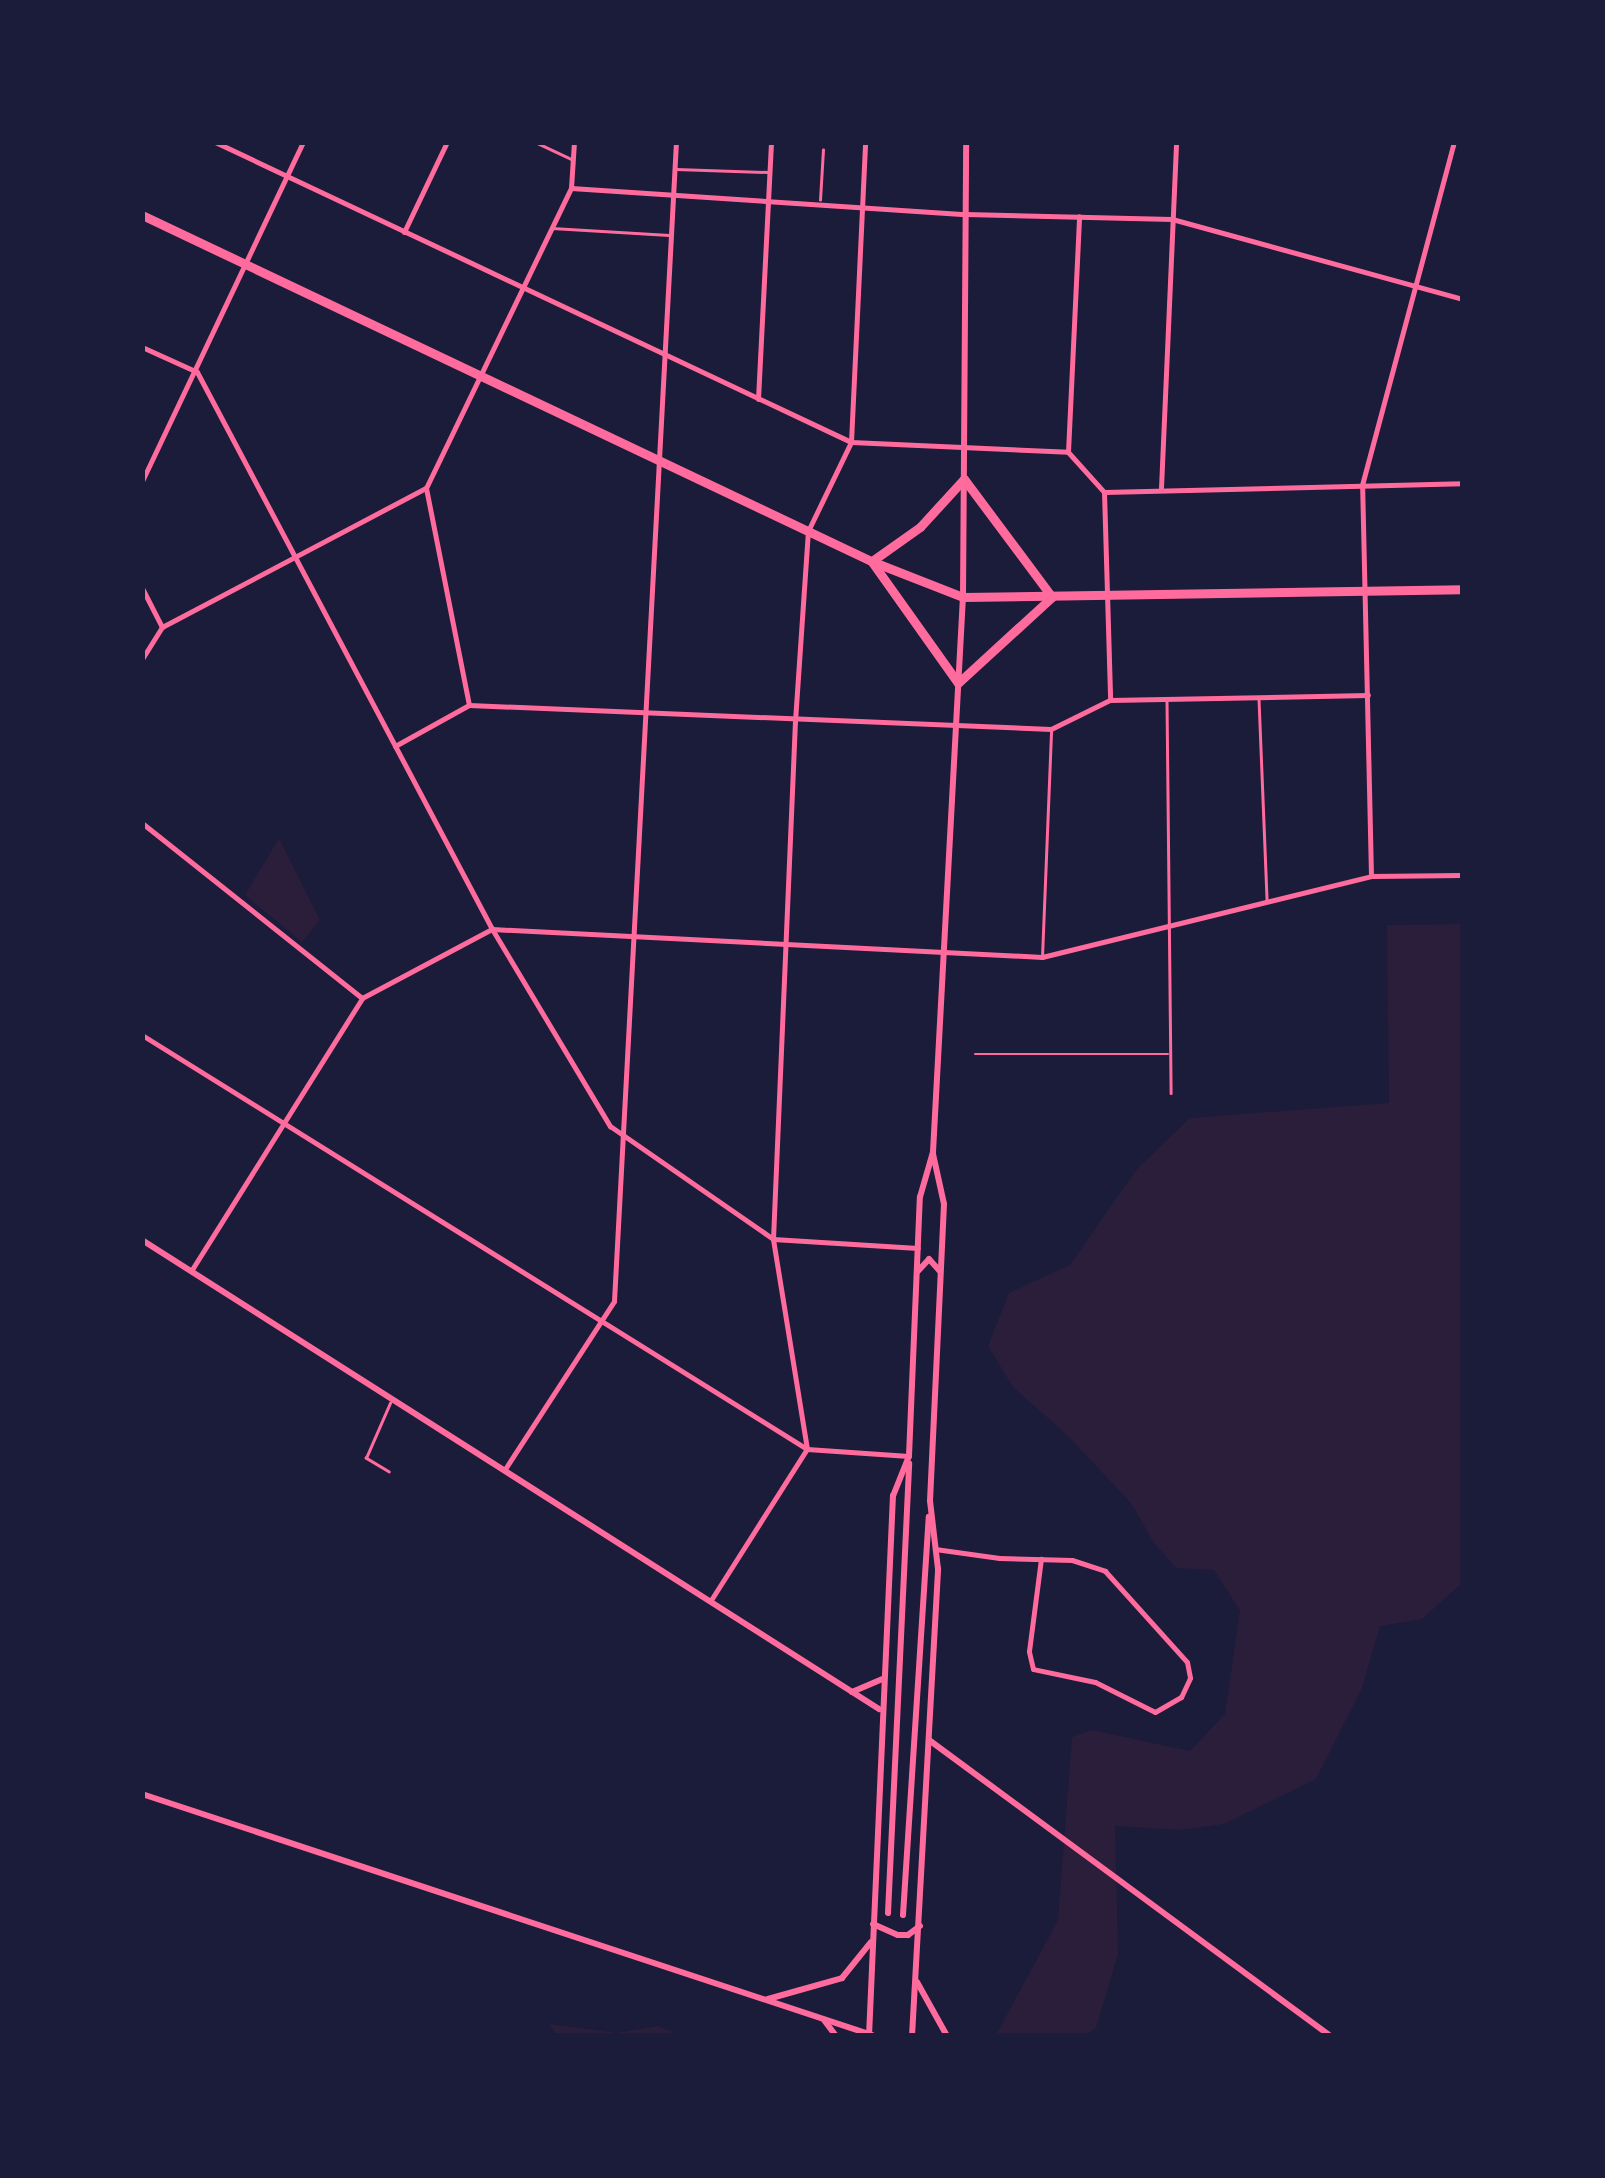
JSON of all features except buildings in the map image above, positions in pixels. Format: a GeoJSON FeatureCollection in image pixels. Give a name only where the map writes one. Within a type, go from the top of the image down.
{"type":"FeatureCollection","features":[{"type":"Feature","properties":{"kind":"main road"},"geometry":{"type":"LineString","coordinates":[[142,215],[808,532],[963,597],[1462,589]]}},
{"type":"Feature","properties":{"kind":"main road"},"geometry":{"type":"LineString","coordinates":[[872,561],[920,527],[964,478],[1052,597]]}},
{"type":"Feature","properties":{"kind":"main road"},"geometry":{"type":"LineString","coordinates":[[872,561],[958,684],[1052,597]]}},
{"type":"Feature","properties":{"kind":"street"},"geometry":{"type":"LineString","coordinates":[[216,142],[852,442],[1068,452]]}},
{"type":"Feature","properties":{"kind":"street"},"geometry":{"type":"LineString","coordinates":[[142,481],[303,142]]}},
{"type":"Feature","properties":{"kind":"street"},"geometry":{"type":"LineString","coordinates":[[404,232],[447,142]]}},
{"type":"Feature","properties":{"kind":"street"},"geometry":{"type":"LineString","coordinates":[[142,659],[162,627],[426,488],[571,188],[574,142]]}},
{"type":"Feature","properties":{"kind":"street"},"geometry":{"type":"LineString","coordinates":[[505,1469],[614,1301],[676,142]]}},
{"type":"Feature","properties":{"kind":"street"},"geometry":{"type":"LineString","coordinates":[[758,398],[771,142]]}},
{"type":"Feature","properties":{"kind":"street"},"geometry":{"type":"LineString","coordinates":[[710,1600],[806,1448],[773,1239],[795,721],[808,532],[852,442],[864,142]]}},
{"type":"Feature","properties":{"kind":"street"},"geometry":{"type":"LineString","coordinates":[[888,1914],[920,1197],[933,1152],[963,597],[966,142]]}},
{"type":"Feature","properties":{"kind":"street"},"geometry":{"type":"LineString","coordinates":[[1161,488],[1176,142]]}},
{"type":"Feature","properties":{"kind":"street"},"geometry":{"type":"LineString","coordinates":[[1371,876],[1362,485],[1454,142]]}},
{"type":"Feature","properties":{"kind":"street"},"geometry":{"type":"LineString","coordinates":[[571,188],[862,204],[965,214],[1172,219],[1462,299]]}},
{"type":"Feature","properties":{"kind":"street"},"geometry":{"type":"LineString","coordinates":[[1080,216],[1068,452],[1104,492],[1110,700]]}},
{"type":"Feature","properties":{"kind":"street"},"geometry":{"type":"LineString","coordinates":[[142,346],[197,372],[492,929],[610,1126],[773,1239],[918,1248]]}},
{"type":"Feature","properties":{"kind":"street"},"geometry":{"type":"LineString","coordinates":[[1104,492],[1462,484]]}},
{"type":"Feature","properties":{"kind":"street"},"geometry":{"type":"LineString","coordinates":[[426,488],[469,705]]}},
{"type":"Feature","properties":{"kind":"street"},"geometry":{"type":"LineString","coordinates":[[142,588],[162,627]]}},
{"type":"Feature","properties":{"kind":"street"},"geometry":{"type":"LineString","coordinates":[[395,746],[469,705],[1051,729],[1110,700],[1368,696]]}},
{"type":"Feature","properties":{"kind":"street"},"geometry":{"type":"LineString","coordinates":[[142,823],[362,998]]}},
{"type":"Feature","properties":{"kind":"street"},"geometry":{"type":"LineString","coordinates":[[191,1270],[362,998],[492,929],[1042,957],[1371,876],[1462,875]]}},
{"type":"Feature","properties":{"kind":"street"},"geometry":{"type":"LineString","coordinates":[[142,1035],[806,1448],[909,1456]]}},
{"type":"Feature","properties":{"kind":"street"},"geometry":{"type":"LineString","coordinates":[[903,1915],[930,1502],[944,1204],[933,1152]]}},
{"type":"Feature","properties":{"kind":"street"},"geometry":{"type":"LineString","coordinates":[[142,1240],[880,1710]]}},
{"type":"Feature","properties":{"kind":"street"},"geometry":{"type":"LineString","coordinates":[[917,1274],[929,1259],[936,1263],[940,1276]]}},
{"type":"Feature","properties":{"kind":"street"},"geometry":{"type":"LineString","coordinates":[[142,1794],[870,2035],[880,1710],[893,1496],[909,1456]]}},
{"type":"Feature","properties":{"kind":"street"},"geometry":{"type":"LineString","coordinates":[[912,2036],[930,1740],[936,1548],[930,1502]]}},
{"type":"Feature","properties":{"kind":"street"},"geometry":{"type":"LineString","coordinates":[[936,1548],[1090,1564],[1123,1587],[1187,1662],[1190,1678],[1181,1697],[1155,1712],[1095,1682],[1033,1669],[1029,1652],[1041,1560]]}},
{"type":"Feature","properties":{"kind":"street"},"geometry":{"type":"LineString","coordinates":[[852,1692],[882,1680]]}},
{"type":"Feature","properties":{"kind":"street"},"geometry":{"type":"LineString","coordinates":[[930,1740],[1331,2036]]}},
{"type":"Feature","properties":{"kind":"street"},"geometry":{"type":"LineString","coordinates":[[872,1923],[898,1935],[920,1926]]}},
{"type":"Feature","properties":{"kind":"street"},"geometry":{"type":"LineString","coordinates":[[765,1999],[821,1987],[842,1978],[871,1941]]}},
{"type":"Feature","properties":{"kind":"street"},"geometry":{"type":"LineString","coordinates":[[916,1981],[947,2036]]}},
{"type":"Feature","properties":{"kind":"street"},"geometry":{"type":"LineString","coordinates":[[824,2018],[836,2036]]}},
{"type":"Feature","properties":{"kind":"lane"},"geometry":{"type":"LineString","coordinates":[[535,142],[573,160]]}},
{"type":"Feature","properties":{"kind":"lane"},"geometry":{"type":"LineString","coordinates":[[820,202],[822,150]]}},
{"type":"Feature","properties":{"kind":"lane"},"geometry":{"type":"LineString","coordinates":[[674,169],[769,172]]}},
{"type":"Feature","properties":{"kind":"lane"},"geometry":{"type":"LineString","coordinates":[[552,228],[670,235]]}},
{"type":"Feature","properties":{"kind":"lane"},"geometry":{"type":"LineString","coordinates":[[1259,697],[1268,902]]}},
{"type":"Feature","properties":{"kind":"lane"},"geometry":{"type":"LineString","coordinates":[[1168,698],[1171,1093]]}},
{"type":"Feature","properties":{"kind":"lane"},"geometry":{"type":"LineString","coordinates":[[1042,957],[1051,729]]}},
{"type":"Feature","properties":{"kind":"lane"},"geometry":{"type":"LineString","coordinates":[[975,1054],[1170,1054]]}},
{"type":"Feature","properties":{"kind":"lane"},"geometry":{"type":"LineString","coordinates":[[388,1472],[366,1458],[393,1398]]}},
{"type":"Feature","properties":{"kind":"shaded area"},"geometry":{"type":"Polygon","coordinates":[[[279,838],[320,920],[302,942],[245,895],[279,838]]]}},
{"type":"Feature","properties":{"kind":"shaded area"},"geometry":{"type":"Polygon","coordinates":[[[1462,924],[1462,1583],[1422,1619],[1380,1626],[1362,1688],[1316,1779],[1224,1824],[1180,1830],[1115,1826],[1118,1954],[1096,2028],[1086,2035],[996,2035],[1058,1920],[1072,1737],[1092,1730],[1190,1751],[1225,1714],[1240,1611],[1214,1570],[1176,1568],[1154,1543],[1131,1503],[1066,1434],[1013,1387],[988,1346],[1009,1293],[1070,1265],[1136,1170],[1190,1118],[1389,1103],[1387,925],[1462,924]]]}},
{"type":"Feature","properties":{"kind":"shaded area"},"geometry":{"type":"Polygon","coordinates":[[[549,2024],[616,2033],[658,2026],[680,2035],[557,2035],[549,2024]]]}}]}
